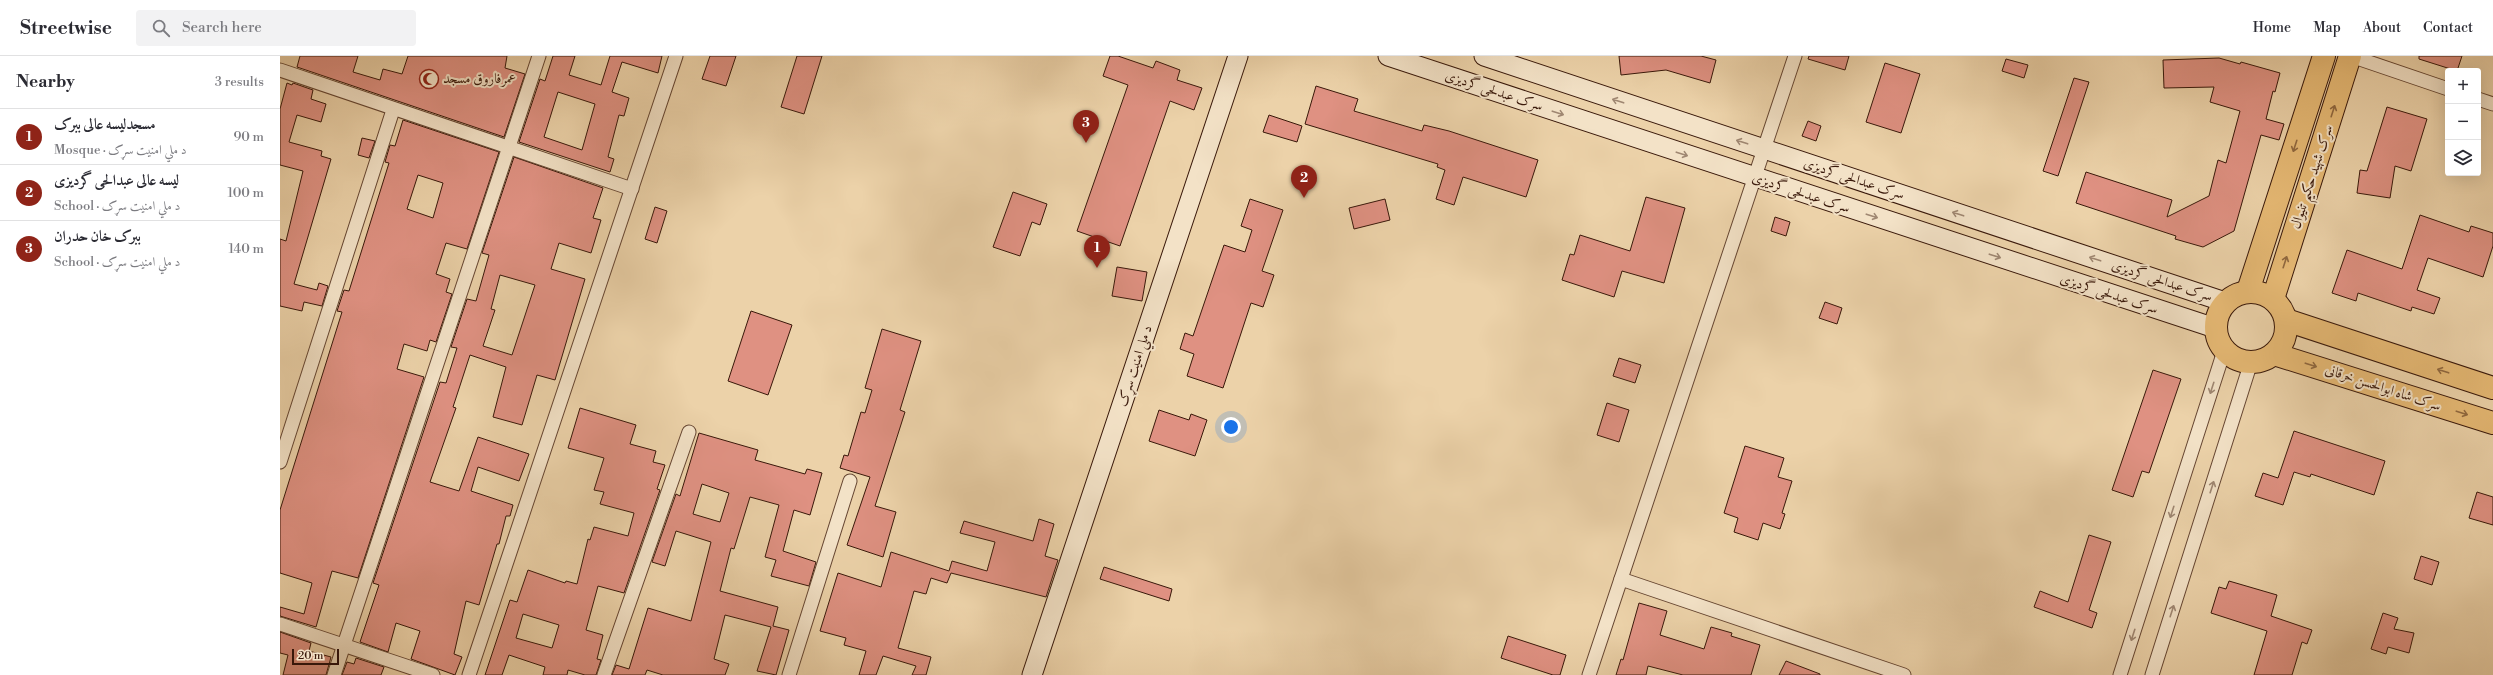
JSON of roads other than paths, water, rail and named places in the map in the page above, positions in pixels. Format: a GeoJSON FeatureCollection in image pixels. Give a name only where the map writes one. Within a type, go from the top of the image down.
{"type":"FeatureCollection","features":[{"type":"Feature","properties":{"kind":"highway","name":"سرک شهید حکیم تنیوال"},"geometry":{"type":"LineString","coordinates":[[2248,291],[2324,56]]}},
{"type":"Feature","properties":{"kind":"highway","name":"سرک شهید حکیم تنیوال"},"geometry":{"type":"LineString","coordinates":[[2273,299],[2351,56]]}},
{"type":"Feature","properties":{"kind":"highway"},"geometry":{"type":"LineString","coordinates":[[2248,291],[2262,292],[2273,299],[2282,308],[2286,320],[2286,332],[2282,344],[2274,354],[2263,360],[2251,362],[2237,359],[2224,351],[2217,340],[2215,328],[2217,314],[2225,302],[2236,294],[2248,291]]}},
{"type":"Feature","properties":{"kind":"highway"},"geometry":{"type":"LineString","coordinates":[[2286,320],[2493,388]]}},
{"type":"Feature","properties":{"kind":"highway","name":"سرک شاه ابوالحسن خرقانی"},"geometry":{"type":"LineString","coordinates":[[2274,354],[2493,423]]}},
{"type":"Feature","properties":{"kind":"main road","name":"د ملي امنیت سړک"},"geometry":{"type":"LineString","coordinates":[[1032,675],[1238,56]]}},
{"type":"Feature","properties":{"kind":"main road","name":"سرک عبدلحی گردیزی"},"geometry":{"type":"LineString","coordinates":[[1388,56],[1754,178],[2215,328]]}},
{"type":"Feature","properties":{"kind":"main road","name":"سرک عبدالحی گردیزی"},"geometry":{"type":"LineString","coordinates":[[1484,56],[2225,302]]}},
{"type":"Feature","properties":{"kind":"street"},"geometry":{"type":"LineString","coordinates":[[334,675],[539,56]]}},
{"type":"Feature","properties":{"kind":"street"},"geometry":{"type":"LineString","coordinates":[[469,675],[676,56]]}},
{"type":"Feature","properties":{"kind":"street"},"geometry":{"type":"LineString","coordinates":[[1589,675],[1796,56]]}},
{"type":"Feature","properties":{"kind":"street"},"geometry":{"type":"LineString","coordinates":[[2351,56],[2445,88]]}},
{"type":"Feature","properties":{"kind":"street"},"geometry":{"type":"LineString","coordinates":[[280,71],[632,189]]}},
{"type":"Feature","properties":{"kind":"street"},"geometry":{"type":"LineString","coordinates":[[2481,100],[2493,104]]}},
{"type":"Feature","properties":{"kind":"street"},"geometry":{"type":"LineString","coordinates":[[280,462],[393,110]]}},
{"type":"Feature","properties":{"kind":"street"},"geometry":{"type":"LineString","coordinates":[[2120,675],[2224,351]]}},
{"type":"Feature","properties":{"kind":"street"},"geometry":{"type":"LineString","coordinates":[[2152,675],[2251,362]]}},
{"type":"Feature","properties":{"kind":"street"},"geometry":{"type":"LineString","coordinates":[[604,675],[689,432]]}},
{"type":"Feature","properties":{"kind":"street"},"geometry":{"type":"LineString","coordinates":[[789,675],[850,481]]}},
{"type":"Feature","properties":{"kind":"street"},"geometry":{"type":"LineString","coordinates":[[1621,579],[1904,675]]}},
{"type":"Feature","properties":{"kind":"street"},"geometry":{"type":"LineString","coordinates":[[280,624],[433,675]]}},
{"type":"Feature","properties":{"kind":"place","name":"عمرفاروق مسجد"},"geometry":{"type":"Point","coordinates":[429,79]}},
{"type":"Feature","properties":{"kind":"place","name":"ببرک خان حدران"},"geometry":{"type":"Point","coordinates":[1086,143]}},
{"type":"Feature","properties":{"kind":"place","name":"لیسه عالی عبدالحی گردیزی"},"geometry":{"type":"Point","coordinates":[1304,198]}},
{"type":"Feature","properties":{"kind":"place","name":"مسجدلیسه عالی ببرک"},"geometry":{"type":"Point","coordinates":[1097,268]}}]}
